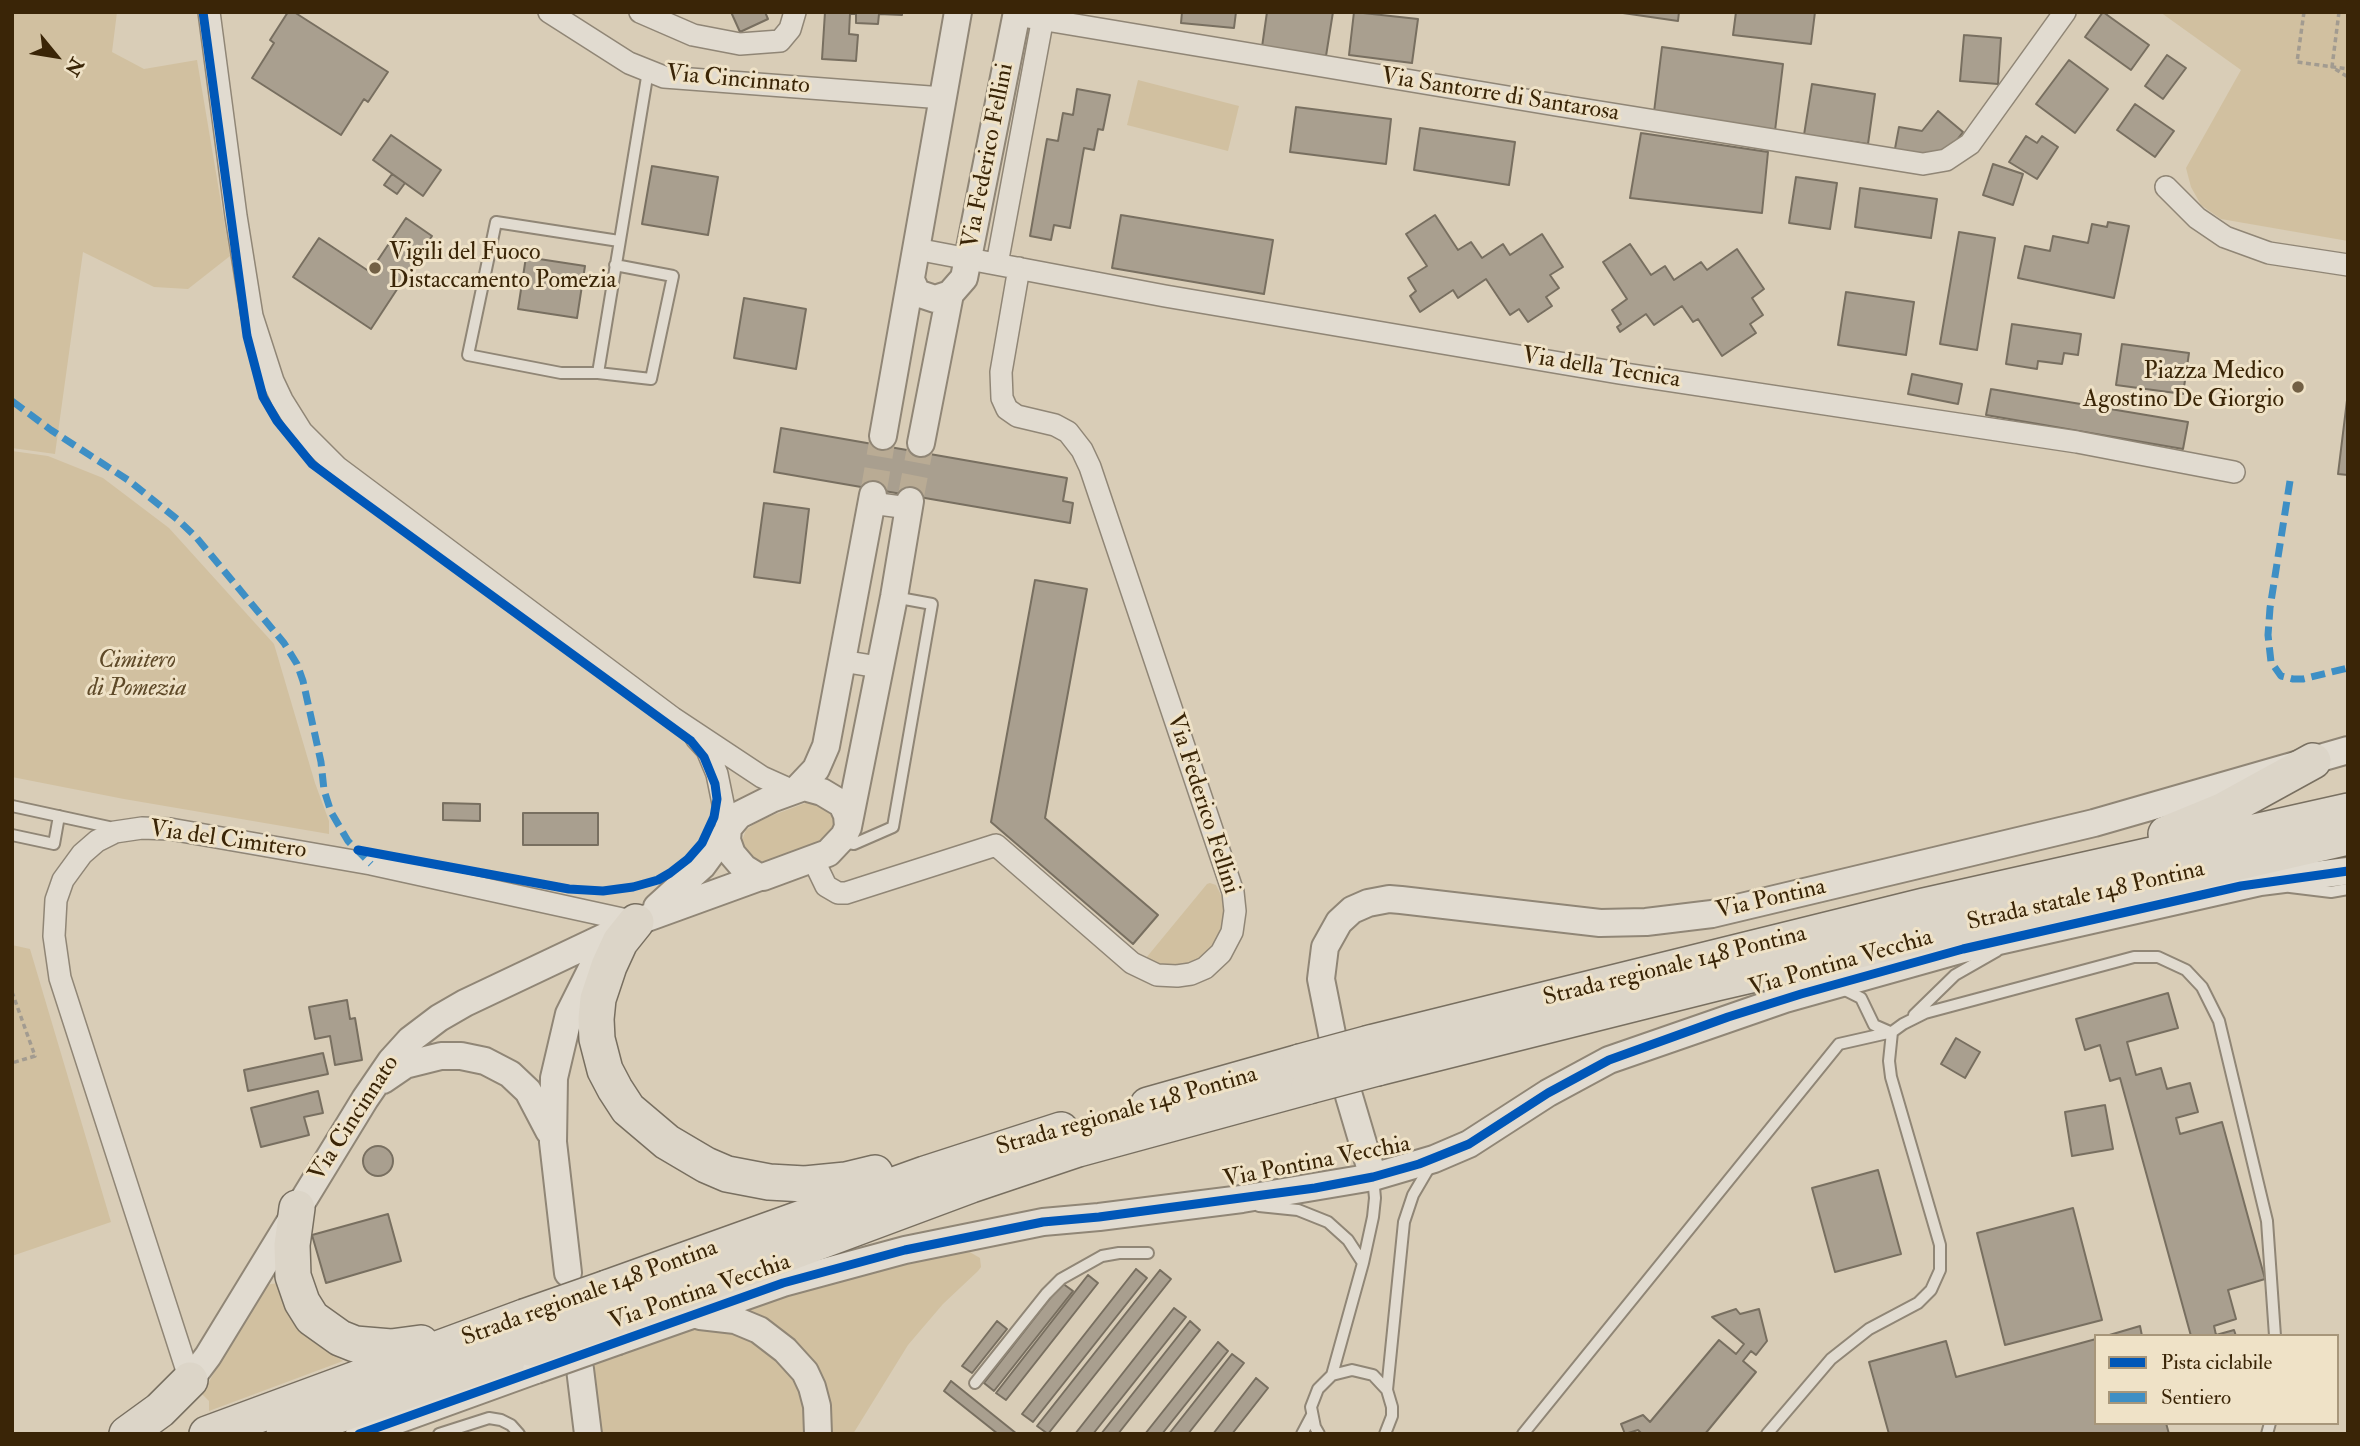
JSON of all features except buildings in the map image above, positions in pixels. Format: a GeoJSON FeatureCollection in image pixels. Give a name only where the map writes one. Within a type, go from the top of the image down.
{"type":"FeatureCollection","features":[{"type":"Feature","properties":{"kind":"highway"},"geometry":{"type":"LineString","coordinates":[[2072,873],[2133,845],[2207,818],[2313,761]]}},
{"type":"Feature","properties":{"kind":"highway","name":"Strada statale 148 Pontina"},"geometry":{"type":"LineString","coordinates":[[2072,873],[2348,811]]}},
{"type":"Feature","properties":{"kind":"highway","name":"Strada statale 148 Pontina"},"geometry":{"type":"LineString","coordinates":[[1373,1055],[1756,973],[2256,871],[2348,837]]}},
{"type":"Feature","properties":{"kind":"highway"},"geometry":{"type":"LineString","coordinates":[[2039,932],[2256,871]]}},
{"type":"Feature","properties":{"kind":"highway","name":"Strada regionale 148 Pontina"},"geometry":{"type":"LineString","coordinates":[[284,1434],[971,1185],[1305,1074],[1714,956],[2072,873]]}},
{"type":"Feature","properties":{"kind":"highway"},"geometry":{"type":"LineString","coordinates":[[636,922],[615,951],[598,999],[596,1029],[602,1060],[621,1100],[636,1116],[667,1142],[716,1170],[779,1183],[825,1183],[1069,1127]]}},
{"type":"Feature","properties":{"kind":"highway","name":"Strada regionale 148 Pontina"},"geometry":{"type":"LineString","coordinates":[[613,1316],[925,1174],[1069,1127],[1305,1074]]}},
{"type":"Feature","properties":{"kind":"highway"},"geometry":{"type":"LineString","coordinates":[[296,1208],[292,1257],[297,1292],[312,1318],[333,1334],[364,1345],[391,1347],[490,1330]]}},
{"type":"Feature","properties":{"kind":"highway","name":"Strada regionale 148 Pontina"},"geometry":{"type":"LineString","coordinates":[[207,1434],[490,1330],[530,1345]]}},
{"type":"Feature","properties":{"kind":"highway"},"geometry":{"type":"LineString","coordinates":[[127,1434],[160,1410],[190,1380]]}},
{"type":"Feature","properties":{"kind":"highway"},"geometry":{"type":"LineString","coordinates":[[310,1434],[437,1420]]}},
{"type":"Feature","properties":{"kind":"street"},"geometry":{"type":"LineString","coordinates":[[209,12],[247,293],[265,361],[292,418],[313,446],[673,718],[762,777],[795,789],[812,788],[838,801],[846,810],[844,834]]}},
{"type":"Feature","properties":{"kind":"street","name":"Via Cincinnato"},"geometry":{"type":"LineString","coordinates":[[549,12],[621,58],[664,76],[943,98]]}},
{"type":"Feature","properties":{"kind":"street"},"geometry":{"type":"LineString","coordinates":[[640,12],[693,35],[740,44],[780,41],[790,29],[794,12]]}},
{"type":"Feature","properties":{"kind":"street"},"geometry":{"type":"LineString","coordinates":[[883,436],[958,12]]}},
{"type":"Feature","properties":{"kind":"street","name":"Via Santorre di Santarosa"},"geometry":{"type":"LineString","coordinates":[[1016,13],[1619,116],[1915,163],[1946,160],[1976,137],[2065,12]]}},
{"type":"Feature","properties":{"kind":"street","name":"Via Federico Fellini"},"geometry":{"type":"LineString","coordinates":[[921,443],[950,294],[961,283],[969,259],[1016,13]]}},
{"type":"Feature","properties":{"kind":"street","name":"Via Federico Fellini"},"geometry":{"type":"LineString","coordinates":[[997,264],[1043,16]]}},
{"type":"Feature","properties":{"kind":"street"},"geometry":{"type":"LineString","coordinates":[[2166,187],[2197,218],[2225,237],[2269,253],[2348,265]]}},
{"type":"Feature","properties":{"kind":"street","name":"Via della Tecnica"},"geometry":{"type":"LineString","coordinates":[[916,249],[1165,296],[1607,371],[2077,442],[2234,472]]}},
{"type":"Feature","properties":{"kind":"street","name":"Via Federico Fellini"},"geometry":{"type":"LineString","coordinates":[[813,859],[823,883],[831,890],[842,893],[862,889],[996,845],[1132,963],[1157,975],[1191,974],[1205,968],[1221,953],[1232,932],[1235,911],[1233,892],[1090,467],[1082,450],[1068,432],[1055,425],[1017,416],[1007,409],[1002,398],[1001,372],[1019,268]]}},
{"type":"Feature","properties":{"kind":"street"},"geometry":{"type":"LineString","coordinates":[[911,280],[915,290],[928,298],[939,299],[950,294]]}},
{"type":"Feature","properties":{"kind":"street"},"geometry":{"type":"LineString","coordinates":[[673,718],[699,740],[711,760],[722,792],[728,844],[734,857],[749,872],[760,877],[768,876],[828,853],[844,834],[894,597],[909,505],[872,499],[824,753],[816,769],[795,789],[735,818],[727,830]]}},
{"type":"Feature","properties":{"kind":"street"},"geometry":{"type":"LineString","coordinates":[[842,661],[878,667]]}},
{"type":"Feature","properties":{"kind":"street"},"geometry":{"type":"LineString","coordinates":[[2313,761],[2348,750]]}},
{"type":"Feature","properties":{"kind":"street","name":"Via Pontina"},"geometry":{"type":"LineString","coordinates":[[1332,1034],[1321,979],[1325,947],[1339,922],[1368,903],[1401,900],[1600,923],[1646,922],[1702,916],[2094,823],[2313,761]]}},
{"type":"Feature","properties":{"kind":"street","name":"Via del Cimitero"},"geometry":{"type":"LineString","coordinates":[[190,1380],[60,978],[55,950],[54,911],[63,880],[78,858],[105,836],[125,830],[170,829],[371,864],[636,922]]}},
{"type":"Feature","properties":{"kind":"street","name":"Via Cincinnato"},"geometry":{"type":"LineString","coordinates":[[636,922],[695,874],[727,830]]}},
{"type":"Feature","properties":{"kind":"street"},"geometry":{"type":"LineString","coordinates":[[2256,871],[2348,871]]}},
{"type":"Feature","properties":{"kind":"street","name":"Via Cincinnato"},"geometry":{"type":"LineString","coordinates":[[190,1380],[208,1356],[365,1099],[397,1053],[423,1029],[465,1003],[636,922],[760,877]]}},
{"type":"Feature","properties":{"kind":"street"},"geometry":{"type":"LineString","coordinates":[[575,909],[582,914],[586,926],[580,948]]}},
{"type":"Feature","properties":{"kind":"street"},"geometry":{"type":"LineString","coordinates":[[568,1272],[553,1142],[554,1078],[569,1014],[598,958],[636,922]]}},
{"type":"Feature","properties":{"kind":"street","name":"Via Pontina Vecchia"},"geometry":{"type":"LineString","coordinates":[[613,1316],[691,1315],[783,1283],[905,1250],[1043,1222],[1303,1190],[1373,1177],[1434,1159],[1484,1136],[1548,1093],[1609,1060],[1748,1010],[1963,949],[2039,932]]}},
{"type":"Feature","properties":{"kind":"street"},"geometry":{"type":"LineString","coordinates":[[365,1099],[393,1072],[415,1061],[441,1056],[474,1058],[510,1074],[528,1091],[541,1112],[553,1142]]}},
{"type":"Feature","properties":{"kind":"street"},"geometry":{"type":"LineString","coordinates":[[1349,1096],[1373,1177]]}},
{"type":"Feature","properties":{"kind":"street"},"geometry":{"type":"LineString","coordinates":[[691,1315],[735,1320],[759,1330],[785,1350],[805,1372],[812,1387],[817,1406],[818,1434]]}},
{"type":"Feature","properties":{"kind":"street"},"geometry":{"type":"LineString","coordinates":[[359,1434],[437,1420],[530,1345]]}},
{"type":"Feature","properties":{"kind":"street"},"geometry":{"type":"LineString","coordinates":[[580,1369],[587,1434]]}},
{"type":"Feature","properties":{"kind":"lane"},"geometry":{"type":"LineString","coordinates":[[598,373],[648,71]]}},
{"type":"Feature","properties":{"kind":"lane"},"geometry":{"type":"LineString","coordinates":[[615,265],[673,276],[650,379],[598,373],[562,373],[468,355],[496,222],[618,241]]}},
{"type":"Feature","properties":{"kind":"lane"},"geometry":{"type":"LineString","coordinates":[[844,834],[854,844],[893,827],[932,604],[894,597]]}},
{"type":"Feature","properties":{"kind":"lane"},"geometry":{"type":"LineString","coordinates":[[12,806],[125,830]]}},
{"type":"Feature","properties":{"kind":"lane"},"geometry":{"type":"LineString","coordinates":[[12,835],[54,844],[59,816]]}},
{"type":"Feature","properties":{"kind":"lane"},"geometry":{"type":"LineString","coordinates":[[2256,871],[2318,892],[2348,890]]}},
{"type":"Feature","properties":{"kind":"lane"},"geometry":{"type":"LineString","coordinates":[[1523,1434],[1839,1044],[1892,1032],[1909,1020],[1955,975],[2039,932]]}},
{"type":"Feature","properties":{"kind":"lane"},"geometry":{"type":"LineString","coordinates":[[1909,1020],[1925,1013],[2134,957],[2150,956],[2167,960],[2195,978],[2218,1021],[2260,1188],[2269,1237],[2275,1334]]}},
{"type":"Feature","properties":{"kind":"lane"},"geometry":{"type":"LineString","coordinates":[[1832,985],[1861,998],[1874,1025],[1892,1032]]}},
{"type":"Feature","properties":{"kind":"lane"},"geometry":{"type":"LineString","coordinates":[[1767,1434],[1831,1359],[1869,1329],[1918,1303],[1931,1290],[1940,1270],[1940,1245],[1891,1077],[1889,1061],[1892,1032]]}},
{"type":"Feature","properties":{"kind":"lane"},"geometry":{"type":"LineString","coordinates":[[1387,1390],[1404,1222],[1413,1195],[1434,1159]]}},
{"type":"Feature","properties":{"kind":"lane"},"geometry":{"type":"LineString","coordinates":[[1332,1375],[1363,1263],[1374,1209],[1373,1177]]}},
{"type":"Feature","properties":{"kind":"lane"},"geometry":{"type":"LineString","coordinates":[[1214,1202],[1297,1210],[1321,1217],[1341,1233],[1363,1263]]}},
{"type":"Feature","properties":{"kind":"lane"},"geometry":{"type":"LineString","coordinates":[[975,1383],[1061,1279],[1102,1256],[1129,1252],[1148,1253]]}},
{"type":"Feature","properties":{"kind":"lane"},"geometry":{"type":"LineString","coordinates":[[1319,1434],[1312,1415],[1313,1399],[1318,1389],[1332,1375],[1342,1371],[1363,1371],[1381,1382],[1387,1390],[1392,1416],[1385,1434]]}},
{"type":"Feature","properties":{"kind":"lane"},"geometry":{"type":"LineString","coordinates":[[1301,1434],[1312,1415]]}},
{"type":"Feature","properties":{"kind":"lane"},"geometry":{"type":"LineString","coordinates":[[437,1420],[501,1420],[511,1425],[519,1434]]}},
{"type":"Feature","properties":{"kind":"path"},"geometry":{"type":"LineString","coordinates":[[2304,12],[2297,62],[2348,69]]}},
{"type":"Feature","properties":{"kind":"path"},"geometry":{"type":"LineString","coordinates":[[2332,67],[2339,12]]}},
{"type":"Feature","properties":{"kind":"path"},"geometry":{"type":"LineString","coordinates":[[2332,67],[2348,77]]}},
{"type":"Feature","properties":{"kind":"path"},"geometry":{"type":"LineString","coordinates":[[12,992],[34,1056],[12,1063]]}},
{"type":"Feature","properties":{"kind":"green space"},"geometry":{"type":"Polygon","coordinates":[[[12,12],[117,12],[112,52],[144,69],[197,60],[230,256],[188,289],[154,287],[83,252],[55,454],[12,448],[12,12]]]}},
{"type":"Feature","properties":{"kind":"green space"},"geometry":{"type":"Polygon","coordinates":[[[2160,12],[2348,12],[2348,241],[2221,219],[2201,205],[2191,187],[2186,168],[2241,70],[2160,12]]]}},
{"type":"Feature","properties":{"kind":"green space"},"geometry":{"type":"Polygon","coordinates":[[[1138,80],[1239,106],[1228,151],[1127,125],[1138,80]]]}},
{"type":"Feature","properties":{"kind":"green space","name":"Cimitero di Pomezia"},"geometry":{"type":"Polygon","coordinates":[[[12,451],[48,456],[103,478],[169,528],[274,644],[329,821],[329,834],[12,777],[12,451]]]}},
{"type":"Feature","properties":{"kind":"green space"},"geometry":{"type":"Polygon","coordinates":[[[811,801],[829,806],[834,817],[828,835],[814,844],[762,865],[754,865],[741,843],[746,830],[760,820],[811,801]]]}},
{"type":"Feature","properties":{"kind":"green space"},"geometry":{"type":"Polygon","coordinates":[[[1207,884],[1216,885],[1221,895],[1225,915],[1222,930],[1213,946],[1201,958],[1183,966],[1160,965],[1146,958],[1207,884]]]}},
{"type":"Feature","properties":{"kind":"green space"},"geometry":{"type":"Polygon","coordinates":[[[12,945],[30,949],[111,1222],[12,1256],[12,945]]]}},
{"type":"Feature","properties":{"kind":"green space"},"geometry":{"type":"Polygon","coordinates":[[[968,1251],[980,1258],[981,1267],[943,1304],[908,1345],[853,1434],[829,1434],[828,1414],[738,1308],[855,1274],[968,1251]]]}},
{"type":"Feature","properties":{"kind":"green space"},"geometry":{"type":"Polygon","coordinates":[[[279,1283],[299,1328],[316,1344],[343,1361],[209,1411],[209,1401],[202,1394],[264,1285],[279,1283]]]}},
{"type":"Feature","properties":{"kind":"green space"},"geometry":{"type":"Polygon","coordinates":[[[707,1325],[762,1341],[800,1382],[811,1434],[600,1434],[591,1364],[691,1326],[707,1325]]]}},
{"type":"Feature","properties":{"kind":"tunnel"},"geometry":{"type":"LineString","coordinates":[[873,495],[883,436]]}},
{"type":"Feature","properties":{"kind":"tunnel"},"geometry":{"type":"LineString","coordinates":[[910,501],[921,443]]}},
{"type":"Feature","properties":{"kind":"marked path"},"geometry":{"type":"LineString","coordinates":[[12,401],[128,480],[177,519],[196,537],[284,643],[297,664],[303,681],[321,762],[324,790],[331,812],[348,841],[371,864]]}},
{"type":"Feature","properties":{"kind":"marked path"},"geometry":{"type":"LineString","coordinates":[[2290,481],[2270,608],[2268,635],[2271,662],[2281,676],[2293,679],[2348,668]]}},
{"type":"Feature","properties":{"kind":"cycle path"},"geometry":{"type":"LineString","coordinates":[[203,12],[247,336],[263,397],[277,421],[312,464],[691,741],[704,757],[715,784],[717,799],[714,817],[702,843],[670,873],[658,880],[633,887],[603,891],[569,889],[358,850]]}},
{"type":"Feature","properties":{"kind":"cycle path"},"geometry":{"type":"LineString","coordinates":[[359,1434],[783,1283],[905,1250],[1043,1222],[1315,1188],[1373,1177],[1419,1164],[1469,1144],[1548,1093],[1609,1060],[1801,994],[1963,949],[2241,886],[2348,871]]}},
{"type":"Feature","properties":{"kind":"place","name":"Vigili del Fuoco Distaccamento Pomezia"},"geometry":{"type":"Point","coordinates":[375,268]}},
{"type":"Feature","properties":{"kind":"place","name":"Piazza Medico Agostino De Giorgio"},"geometry":{"type":"Point","coordinates":[2298,387]}}]}
